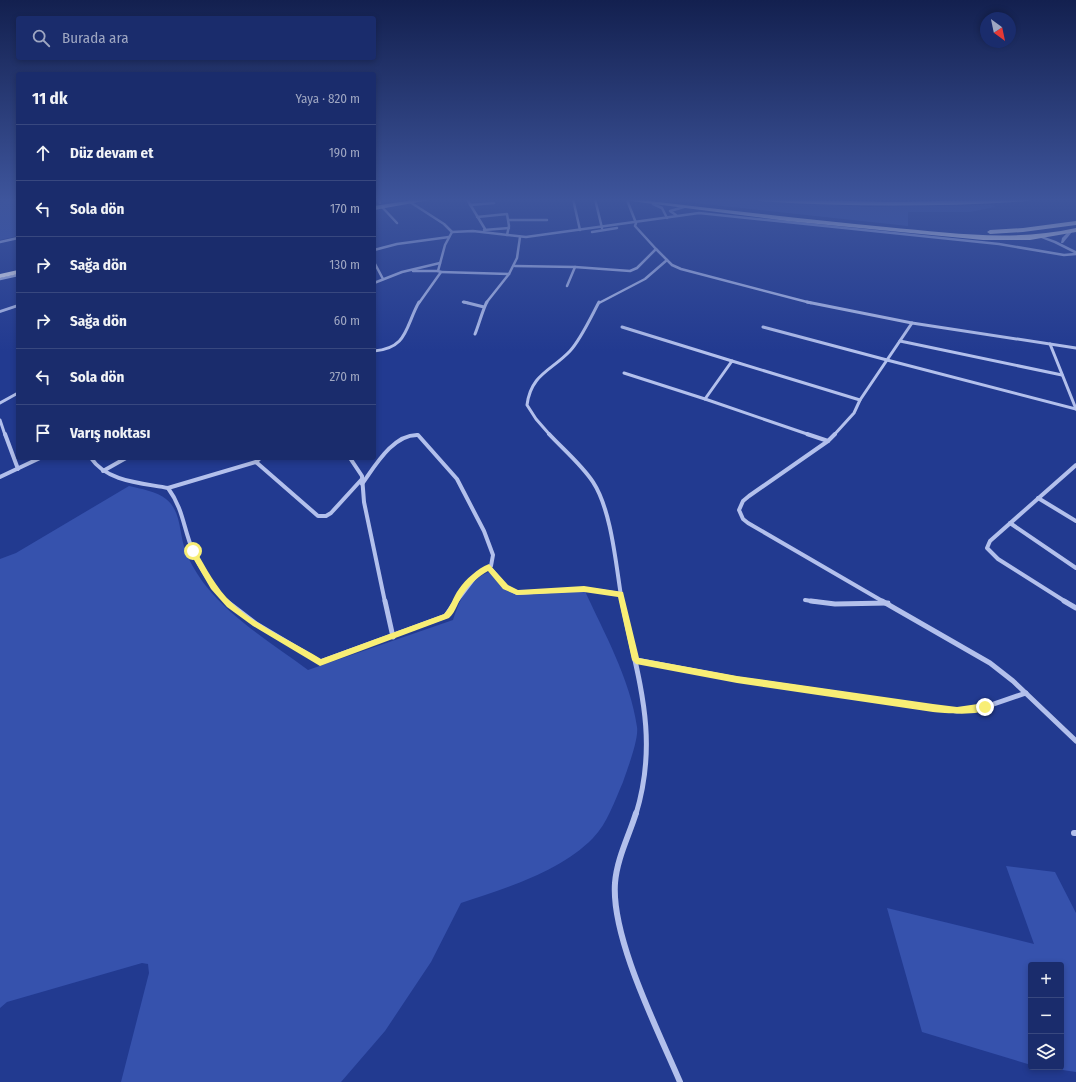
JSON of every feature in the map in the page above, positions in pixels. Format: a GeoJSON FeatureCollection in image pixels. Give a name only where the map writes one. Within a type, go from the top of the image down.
{"type":"FeatureCollection","features":[{"type":"Feature","properties":{"kind":"highway"},"geometry":{"type":"LineString","coordinates":[[0,272],[16,268]]}},
{"type":"Feature","properties":{"kind":"highway"},"geometry":{"type":"LineString","coordinates":[[0,276],[16,272]]}},
{"type":"Feature","properties":{"kind":"street"},"geometry":{"type":"LineString","coordinates":[[376,351],[387,350],[398,345],[406,333],[420,301],[440,272],[440,263],[445,249]]}},
{"type":"Feature","properties":{"kind":"street"},"geometry":{"type":"LineString","coordinates":[[475,334],[483,315],[484,307],[492,294],[514,266],[517,249]]}},
{"type":"Feature","properties":{"kind":"street"},"geometry":{"type":"LineString","coordinates":[[656,249],[674,267],[818,304],[912,323],[1076,348]]}},
{"type":"Feature","properties":{"kind":"street"},"geometry":{"type":"LineString","coordinates":[[514,266],[633,270],[637,268],[656,249]]}},
{"type":"Feature","properties":{"kind":"street"},"geometry":{"type":"LineString","coordinates":[[1031,249],[1058,254],[1076,253]]}},
{"type":"Feature","properties":{"kind":"street"},"geometry":{"type":"LineString","coordinates":[[667,260],[645,279],[600,301],[571,350],[538,378],[529,391],[527,399],[530,412],[588,475],[599,494],[610,535],[621,594],[647,710],[648,736],[641,797],[621,855],[616,876],[617,917],[626,951],[680,1082]]}},
{"type":"Feature","properties":{"kind":"street"},"geometry":{"type":"LineString","coordinates":[[376,282],[406,270],[440,263]]}},
{"type":"Feature","properties":{"kind":"street"},"geometry":{"type":"LineString","coordinates":[[376,266],[383,279]]}},
{"type":"Feature","properties":{"kind":"street"},"geometry":{"type":"LineString","coordinates":[[567,286],[576,267]]}},
{"type":"Feature","properties":{"kind":"street"},"geometry":{"type":"LineString","coordinates":[[406,270],[509,274]]}},
{"type":"Feature","properties":{"kind":"street"},"geometry":{"type":"LineString","coordinates":[[0,280],[16,276]]}},
{"type":"Feature","properties":{"kind":"street"},"geometry":{"type":"LineString","coordinates":[[463,302],[484,307]]}},
{"type":"Feature","properties":{"kind":"street"},"geometry":{"type":"LineString","coordinates":[[0,312],[16,306]]}},
{"type":"Feature","properties":{"kind":"street"},"geometry":{"type":"LineString","coordinates":[[912,323],[860,400],[854,413],[828,440],[742,501],[740,505],[740,514],[748,524],[888,603],[990,663],[1026,693],[1076,740]]}},
{"type":"Feature","properties":{"kind":"street"},"geometry":{"type":"LineString","coordinates":[[622,327],[860,400]]}},
{"type":"Feature","properties":{"kind":"street"},"geometry":{"type":"LineString","coordinates":[[763,327],[1076,409]]}},
{"type":"Feature","properties":{"kind":"street"},"geometry":{"type":"LineString","coordinates":[[900,341],[1062,375]]}},
{"type":"Feature","properties":{"kind":"street"},"geometry":{"type":"LineString","coordinates":[[1050,344],[1076,409]]}},
{"type":"Feature","properties":{"kind":"street"},"geometry":{"type":"LineString","coordinates":[[705,399],[732,361]]}},
{"type":"Feature","properties":{"kind":"street"},"geometry":{"type":"LineString","coordinates":[[624,373],[828,440]]}},
{"type":"Feature","properties":{"kind":"street"},"geometry":{"type":"LineString","coordinates":[[0,403],[16,395]]}},
{"type":"Feature","properties":{"kind":"street"},"geometry":{"type":"LineString","coordinates":[[0,420],[18,469]]}},
{"type":"Feature","properties":{"kind":"street"},"geometry":{"type":"LineString","coordinates":[[92,460],[103,471],[168,488],[256,462],[318,516],[326,516],[331,513],[400,440],[409,434],[418,435],[448,467],[467,496],[484,531],[493,555],[493,561],[489,567],[478,574],[461,591],[450,613],[446,616],[320,662],[256,624],[229,605],[214,587],[193,551],[178,502],[168,488]]}},
{"type":"Feature","properties":{"kind":"street"},"geometry":{"type":"LineString","coordinates":[[0,477],[36,460]]}},
{"type":"Feature","properties":{"kind":"street"},"geometry":{"type":"LineString","coordinates":[[103,471],[122,460]]}},
{"type":"Feature","properties":{"kind":"street"},"geometry":{"type":"LineString","coordinates":[[351,460],[362,481],[364,502],[393,636]]}},
{"type":"Feature","properties":{"kind":"street"},"geometry":{"type":"LineString","coordinates":[[1076,464],[990,541],[987,548],[990,552],[1076,608]]}},
{"type":"Feature","properties":{"kind":"street"},"geometry":{"type":"LineString","coordinates":[[1038,498],[1076,521]]}},
{"type":"Feature","properties":{"kind":"street"},"geometry":{"type":"LineString","coordinates":[[1010,523],[1076,568]]}},
{"type":"Feature","properties":{"kind":"street"},"geometry":{"type":"LineString","coordinates":[[489,567],[506,587],[517,592],[584,589],[621,594]]}},
{"type":"Feature","properties":{"kind":"street"},"geometry":{"type":"LineString","coordinates":[[804,600],[835,604],[888,603]]}},
{"type":"Feature","properties":{"kind":"street"},"geometry":{"type":"LineString","coordinates":[[636,660],[737,679],[957,711],[985,707],[1026,693]]}},
{"type":"Feature","properties":{"kind":"shaded area"},"geometry":{"type":"Polygon","coordinates":[[[129,486],[158,494],[171,504],[178,517],[184,546],[188,556],[195,570],[206,586],[228,610],[241,621],[308,670],[453,620],[466,590],[477,579],[492,571],[506,587],[517,593],[584,589],[608,639],[629,691],[637,727],[636,739],[623,782],[610,812],[598,832],[580,850],[549,870],[514,885],[461,903],[431,962],[385,1031],[341,1082],[121,1082],[149,973],[148,964],[142,963],[7,1002],[0,1008],[0,559],[16,553],[129,486]]]}},
{"type":"Feature","properties":{"kind":"shaded area"},"geometry":{"type":"Polygon","coordinates":[[[1006,866],[1055,872],[1076,913],[1076,1072],[1063,1070],[1064,962],[1028,962],[1028,1064],[922,1032],[887,908],[1034,944],[1006,866]]]}},
{"type":"Feature","properties":{"kind":"route"},"geometry":{"type":"LineString","coordinates":[[193,551],[197,561],[214,587],[229,605],[243,616],[320,662],[440,620],[450,613],[461,591],[478,574],[489,567],[511,591],[584,589],[621,594],[636,660],[737,679],[933,708],[957,711],[985,707]]}}]}
